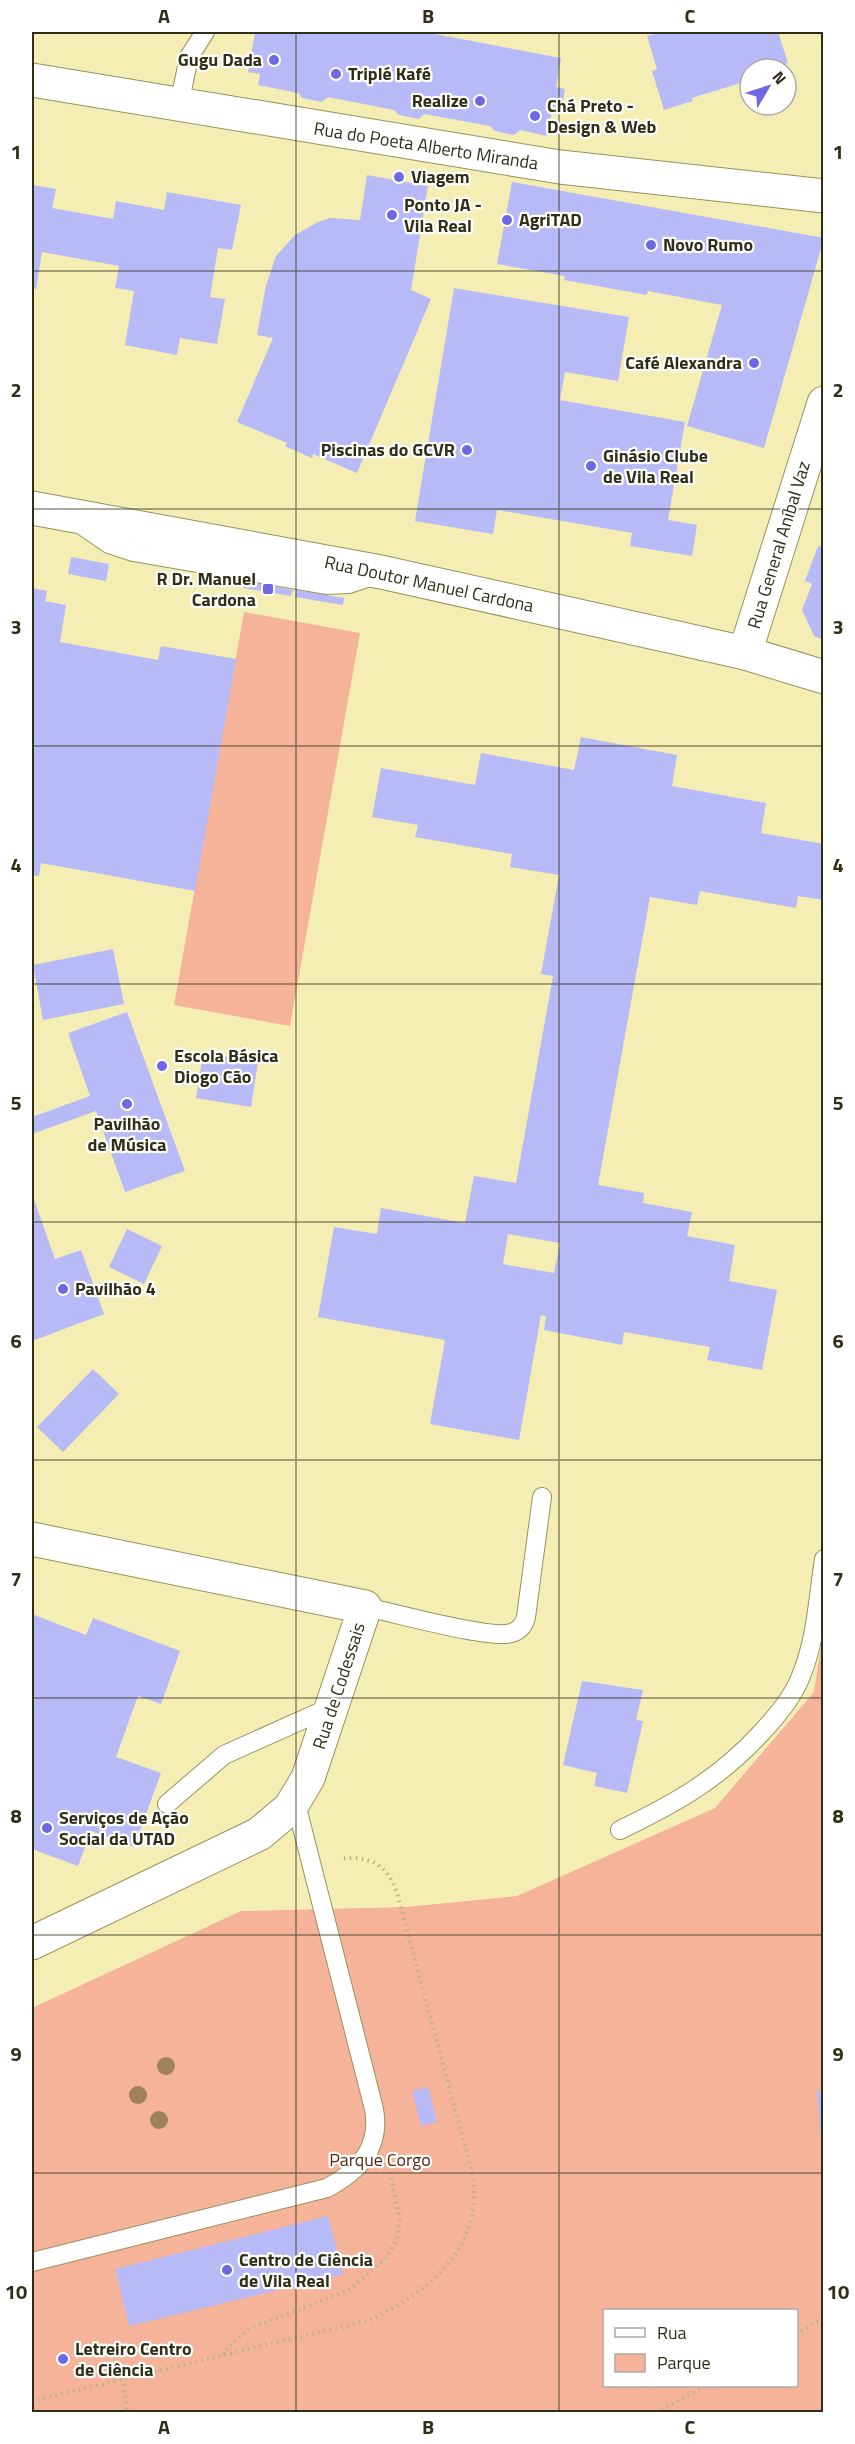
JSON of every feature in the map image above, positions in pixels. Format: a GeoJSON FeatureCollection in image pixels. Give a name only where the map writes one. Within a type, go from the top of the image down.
{"type":"FeatureCollection","features":[{"type":"Feature","properties":{"kind":"street","name":"Rua do Poeta Alberto Miranda"},"geometry":{"type":"LineString","coordinates":[[32,80],[560,167],[824,196]]}},
{"type":"Feature","properties":{"kind":"street","name":"Rua General Aníbal Vaz"},"geometry":{"type":"LineString","coordinates":[[745,653],[824,403]]}},
{"type":"Feature","properties":{"kind":"street","name":"Rua Doutor Manuel Cardona"},"geometry":{"type":"LineString","coordinates":[[32,508],[381,572],[745,653],[824,677]]}},
{"type":"Feature","properties":{"kind":"street","name":"Rua de Codessais"},"geometry":{"type":"LineString","coordinates":[[32,1539],[365,1607],[308,1778],[295,1800],[270,1826],[245,1842],[32,1943]]}},
{"type":"Feature","properties":{"kind":"lane"},"geometry":{"type":"LineString","coordinates":[[178,105],[189,57],[205,32]]}},
{"type":"Feature","properties":{"kind":"lane"},"geometry":{"type":"LineString","coordinates":[[365,1607],[487,1633],[509,1634],[521,1628],[526,1617],[542,1497]]}},
{"type":"Feature","properties":{"kind":"lane"},"geometry":{"type":"LineString","coordinates":[[620,1830],[675,1803],[710,1781],[749,1747],[782,1709],[800,1679],[810,1650],[824,1559]]}},
{"type":"Feature","properties":{"kind":"lane"},"geometry":{"type":"LineString","coordinates":[[167,1804],[224,1755],[332,1707]]}},
{"type":"Feature","properties":{"kind":"lane"},"geometry":{"type":"LineString","coordinates":[[32,2262],[327,2188],[355,2169],[368,2155],[376,2130],[374,2109],[295,1800]]}},
{"type":"Feature","properties":{"kind":"path"},"geometry":{"type":"LineString","coordinates":[[32,2402],[123,2378],[223,2356],[233,2342],[251,2328],[351,2289],[387,2257],[397,2239],[400,2221],[388,2165]]}},
{"type":"Feature","properties":{"kind":"path"},"geometry":{"type":"LineString","coordinates":[[798,2333],[824,2317]]}},
{"type":"Feature","properties":{"kind":"path"},"geometry":{"type":"LineString","coordinates":[[123,2378],[127,2412]]}},
{"type":"Feature","properties":{"kind":"path"},"geometry":{"type":"LineString","coordinates":[[656,2412],[702,2387]]}},
{"type":"Feature","properties":{"kind":"green space"},"geometry":{"type":"Polygon","coordinates":[[[244,612],[360,633],[290,1026],[174,1005],[244,612]]]}},
{"type":"Feature","properties":{"kind":"green space","name":"Parque Corgo"},"geometry":{"type":"Polygon","coordinates":[[[823,1634],[823,2412],[32,2412],[32,2008],[241,1911],[406,1907],[517,1896],[715,1808],[814,1692],[823,1634]]]}},
{"type":"Feature","properties":{"kind":"building"},"geometry":{"type":"Polygon","coordinates":[[[255,32],[424,32],[561,58],[556,87],[565,89],[561,113],[552,111],[547,136],[520,130],[514,135],[495,131],[490,126],[424,114],[419,119],[399,115],[394,110],[328,97],[322,102],[302,98],[298,93],[258,85],[260,74],[248,72],[255,32]]]}},
{"type":"Feature","properties":{"kind":"building"},"geometry":{"type":"Polygon","coordinates":[[[661,32],[778,32],[786,57],[738,57],[738,84],[692,98],[693,101],[664,110],[652,71],[657,69],[647,36],[661,32]]]}},
{"type":"Feature","properties":{"kind":"building"},"geometry":{"type":"Polygon","coordinates":[[[367,175],[428,186],[411,290],[431,299],[357,473],[313,454],[312,458],[285,446],[287,443],[237,422],[273,338],[257,335],[266,285],[276,256],[295,235],[318,222],[330,218],[360,220],[367,175]]]}},
{"type":"Feature","properties":{"kind":"building"},"geometry":{"type":"Polygon","coordinates":[[[512,182],[824,238],[764,448],[687,426],[722,305],[648,291],[647,295],[564,280],[565,276],[497,264],[512,182]]]}},
{"type":"Feature","properties":{"kind":"building"},"geometry":{"type":"Polygon","coordinates":[[[32,185],[56,189],[52,208],[113,219],[116,201],[164,210],[167,192],[241,205],[232,250],[218,248],[210,297],[225,299],[217,344],[180,338],[177,355],[125,345],[134,291],[115,288],[119,266],[42,252],[36,289],[32,288],[32,185]]]}},
{"type":"Feature","properties":{"kind":"building","name":"Ginásio Clube de Vila Real"},"geometry":{"type":"Polygon","coordinates":[[[454,288],[629,317],[618,381],[565,372],[560,400],[685,422],[668,520],[697,525],[692,556],[630,546],[632,533],[497,510],[493,534],[415,521],[454,288]]]}},
{"type":"Feature","properties":{"kind":"building"},"geometry":{"type":"Polygon","coordinates":[[[818,546],[824,548],[824,640],[814,636],[802,610],[812,584],[805,581],[818,546]]]}},
{"type":"Feature","properties":{"kind":"building"},"geometry":{"type":"Polygon","coordinates":[[[71,557],[109,564],[106,581],[68,574],[71,557]]]}},
{"type":"Feature","properties":{"kind":"building"},"geometry":{"type":"Polygon","coordinates":[[[245,581],[293,590],[291,596],[243,588],[245,581]]]}},
{"type":"Feature","properties":{"kind":"building"},"geometry":{"type":"Polygon","coordinates":[[[32,588],[47,591],[45,601],[66,605],[60,642],[158,660],[161,646],[236,659],[195,891],[41,863],[39,876],[32,875],[32,588]]]}},
{"type":"Feature","properties":{"kind":"building"},"geometry":{"type":"Polygon","coordinates":[[[296,590],[344,598],[343,605],[295,597],[296,590]]]}},
{"type":"Feature","properties":{"kind":"building"},"geometry":{"type":"Polygon","coordinates":[[[581,737],[677,755],[672,786],[766,803],[761,833],[824,844],[824,900],[798,896],[796,908],[700,891],[697,905],[650,897],[598,1185],[644,1193],[643,1203],[692,1212],[687,1236],[735,1245],[729,1281],[777,1290],[762,1370],[707,1360],[710,1347],[624,1332],[622,1345],[544,1330],[546,1316],[541,1315],[519,1440],[430,1424],[445,1340],[318,1317],[334,1227],[377,1234],[381,1208],[465,1223],[474,1176],[516,1183],[553,976],[541,974],[559,875],[510,867],[512,854],[415,837],[418,825],[372,817],[381,768],[475,785],[481,753],[574,770],[581,737]],[[508,1234],[503,1264],[554,1273],[560,1243],[508,1234]]]}},
{"type":"Feature","properties":{"kind":"building"},"geometry":{"type":"Polygon","coordinates":[[[113,949],[124,1004],[43,1020],[33,965],[113,949]]]}},
{"type":"Feature","properties":{"kind":"building","name":"Pavilhão de Música"},"geometry":{"type":"Polygon","coordinates":[[[127,1012],[185,1171],[125,1192],[96,1111],[32,1134],[32,1117],[90,1096],[68,1033],[127,1012]]]}},
{"type":"Feature","properties":{"kind":"building"},"geometry":{"type":"Polygon","coordinates":[[[203,1053],[258,1062],[251,1107],[196,1098],[203,1053]]]}},
{"type":"Feature","properties":{"kind":"building","name":"Pavilhão 4"},"geometry":{"type":"Polygon","coordinates":[[[32,1194],[55,1259],[81,1250],[104,1314],[32,1341],[32,1194]]]}},
{"type":"Feature","properties":{"kind":"building"},"geometry":{"type":"Polygon","coordinates":[[[127,1229],[162,1246],[144,1284],[109,1267],[127,1229]]]}},
{"type":"Feature","properties":{"kind":"building"},"geometry":{"type":"Polygon","coordinates":[[[93,1369],[119,1394],[63,1452],[37,1427],[93,1369]]]}},
{"type":"Feature","properties":{"kind":"building"},"geometry":{"type":"Polygon","coordinates":[[[32,1614],[86,1635],[93,1618],[180,1651],[161,1704],[138,1696],[116,1757],[161,1773],[134,1847],[91,1831],[78,1866],[32,1849],[32,1614]]]}},
{"type":"Feature","properties":{"kind":"building"},"geometry":{"type":"Polygon","coordinates":[[[582,1681],[643,1690],[636,1720],[643,1721],[627,1793],[594,1786],[597,1773],[563,1765],[582,1681]]]}},
{"type":"Feature","properties":{"kind":"building"},"geometry":{"type":"Polygon","coordinates":[[[428,2087],[437,2122],[421,2126],[412,2091],[428,2087]]]}},
{"type":"Feature","properties":{"kind":"building"},"geometry":{"type":"Polygon","coordinates":[[[817,2090],[824,2090],[824,2139],[821,2140],[817,2090]]]}},
{"type":"Feature","properties":{"kind":"building"},"geometry":{"type":"Polygon","coordinates":[[[328,2216],[343,2274],[129,2326],[115,2269],[328,2216]]]}},
{"type":"Feature","properties":{"kind":"place","name":"Gugu Dada"},"geometry":{"type":"Point","coordinates":[274,60]}},
{"type":"Feature","properties":{"kind":"place","name":"Triplé Kafé"},"geometry":{"type":"Point","coordinates":[336,74]}},
{"type":"Feature","properties":{"kind":"place","name":"Realize"},"geometry":{"type":"Point","coordinates":[480,101]}},
{"type":"Feature","properties":{"kind":"place","name":"Chá Preto - Design & Web"},"geometry":{"type":"Point","coordinates":[535,116]}},
{"type":"Feature","properties":{"kind":"place","name":"Viagem"},"geometry":{"type":"Point","coordinates":[399,177]}},
{"type":"Feature","properties":{"kind":"place","name":"Ponto JA - Vila Real"},"geometry":{"type":"Point","coordinates":[392,215]}},
{"type":"Feature","properties":{"kind":"place","name":"AgriTAD"},"geometry":{"type":"Point","coordinates":[507,220]}},
{"type":"Feature","properties":{"kind":"place","name":"Novo Rumo"},"geometry":{"type":"Point","coordinates":[651,245]}},
{"type":"Feature","properties":{"kind":"place","name":"Café Alexandra"},"geometry":{"type":"Point","coordinates":[754,363]}},
{"type":"Feature","properties":{"kind":"place","name":"Piscinas do GCVR"},"geometry":{"type":"Point","coordinates":[467,450]}},
{"type":"Feature","properties":{"kind":"place","name":"Ginásio Clube de Vila Real"},"geometry":{"type":"Point","coordinates":[591,466]}},
{"type":"Feature","properties":{"kind":"place","name":"R Dr. Manuel Cardona"},"geometry":{"type":"Point","coordinates":[268,589]}},
{"type":"Feature","properties":{"kind":"place","name":"Escola Básica Diogo Cão"},"geometry":{"type":"Point","coordinates":[162,1066]}},
{"type":"Feature","properties":{"kind":"place","name":"Pavilhão de Música"},"geometry":{"type":"Point","coordinates":[127,1104]}},
{"type":"Feature","properties":{"kind":"place","name":"Pavilhão 4"},"geometry":{"type":"Point","coordinates":[63,1289]}},
{"type":"Feature","properties":{"kind":"place","name":"Serviços de Ação Social da UTAD"},"geometry":{"type":"Point","coordinates":[47,1828]}},
{"type":"Feature","properties":{"kind":"place","name":"Centro de Ciência de Vila Real"},"geometry":{"type":"Point","coordinates":[227,2270]}},
{"type":"Feature","properties":{"kind":"place","name":"Letreiro Centro de Ciência"},"geometry":{"type":"Point","coordinates":[63,2359]}}]}
